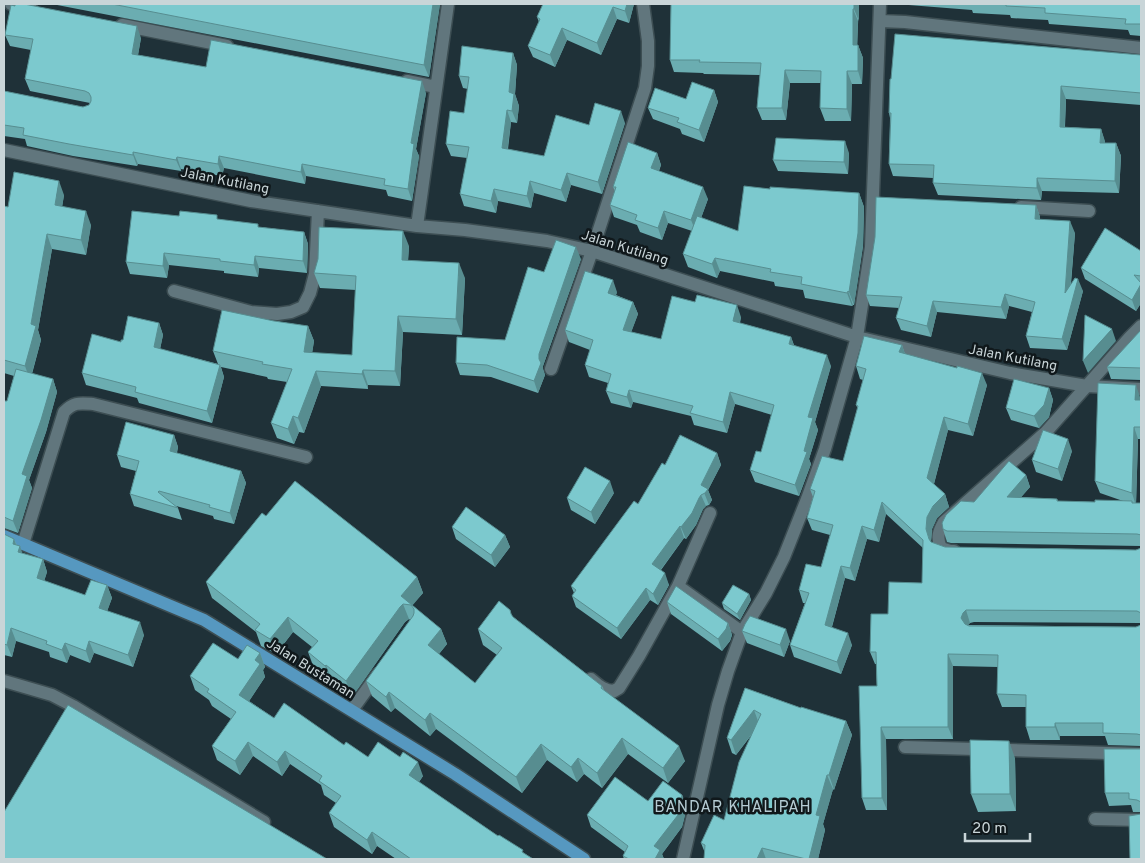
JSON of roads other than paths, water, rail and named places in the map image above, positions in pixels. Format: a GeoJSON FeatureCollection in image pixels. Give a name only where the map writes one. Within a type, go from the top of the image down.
{"type":"FeatureCollection","features":[{"type":"Feature","properties":{"kind":"main road","name":"Jalan Bustaman"},"geometry":{"type":"LineString","coordinates":[[4,536],[204,620],[455,774],[584,859]]}},
{"type":"Feature","properties":{"kind":"street"},"geometry":{"type":"LineString","coordinates":[[11,4],[40,9]]}},
{"type":"Feature","properties":{"kind":"street"},"geometry":{"type":"LineString","coordinates":[[417,226],[448,4]]}},
{"type":"Feature","properties":{"kind":"street"},"geometry":{"type":"LineString","coordinates":[[551,369],[645,88],[648,66],[648,41],[643,4]]}},
{"type":"Feature","properties":{"kind":"street"},"geometry":{"type":"LineString","coordinates":[[683,859],[718,705],[728,671],[742,632],[766,593],[807,499],[825,449],[857,337],[878,200],[880,4]]}},
{"type":"Feature","properties":{"kind":"street"},"geometry":{"type":"LineString","coordinates":[[880,21],[905,22],[1141,48]]}},
{"type":"Feature","properties":{"kind":"street"},"geometry":{"type":"LineString","coordinates":[[108,23],[243,49]]}},
{"type":"Feature","properties":{"kind":"street"},"geometry":{"type":"LineString","coordinates":[[397,79],[436,87]]}},
{"type":"Feature","properties":{"kind":"street","name":"Jalan Kutilang"},"geometry":{"type":"LineString","coordinates":[[4,150],[251,201],[417,226],[465,230],[547,241],[592,250],[857,337],[1010,373],[1087,386],[1141,389]]}},
{"type":"Feature","properties":{"kind":"street"},"geometry":{"type":"LineString","coordinates":[[1011,207],[1089,211]]}},
{"type":"Feature","properties":{"kind":"street"},"geometry":{"type":"LineString","coordinates":[[174,292],[251,312],[278,314],[291,312],[302,307],[310,293],[315,274],[318,211]]}},
{"type":"Feature","properties":{"kind":"street"},"geometry":{"type":"LineString","coordinates":[[969,552],[950,551],[941,548],[938,542],[938,535],[944,522],[1046,432],[1141,326]]}},
{"type":"Feature","properties":{"kind":"street"},"geometry":{"type":"LineString","coordinates":[[23,544],[64,412],[70,406],[80,403],[93,404],[306,457]]}},
{"type":"Feature","properties":{"kind":"street"},"geometry":{"type":"LineString","coordinates":[[582,671],[608,691],[614,691],[619,688],[678,586],[710,513]]}},
{"type":"Feature","properties":{"kind":"street"},"geometry":{"type":"LineString","coordinates":[[678,586],[742,632]]}},
{"type":"Feature","properties":{"kind":"street"},"geometry":{"type":"LineString","coordinates":[[352,710],[385,663]]}},
{"type":"Feature","properties":{"kind":"street"},"geometry":{"type":"LineString","coordinates":[[4,681],[52,695],[73,706],[274,828]]}},
{"type":"Feature","properties":{"kind":"street"},"geometry":{"type":"LineString","coordinates":[[905,747],[1141,754]]}},
{"type":"Feature","properties":{"kind":"street"},"geometry":{"type":"LineString","coordinates":[[1095,819],[1141,820]]}},
{"type":"Feature","properties":{"kind":"district","name":"BANDAR KHALIPAH"},"geometry":{"type":"Point","coordinates":[733,806]}}]}
